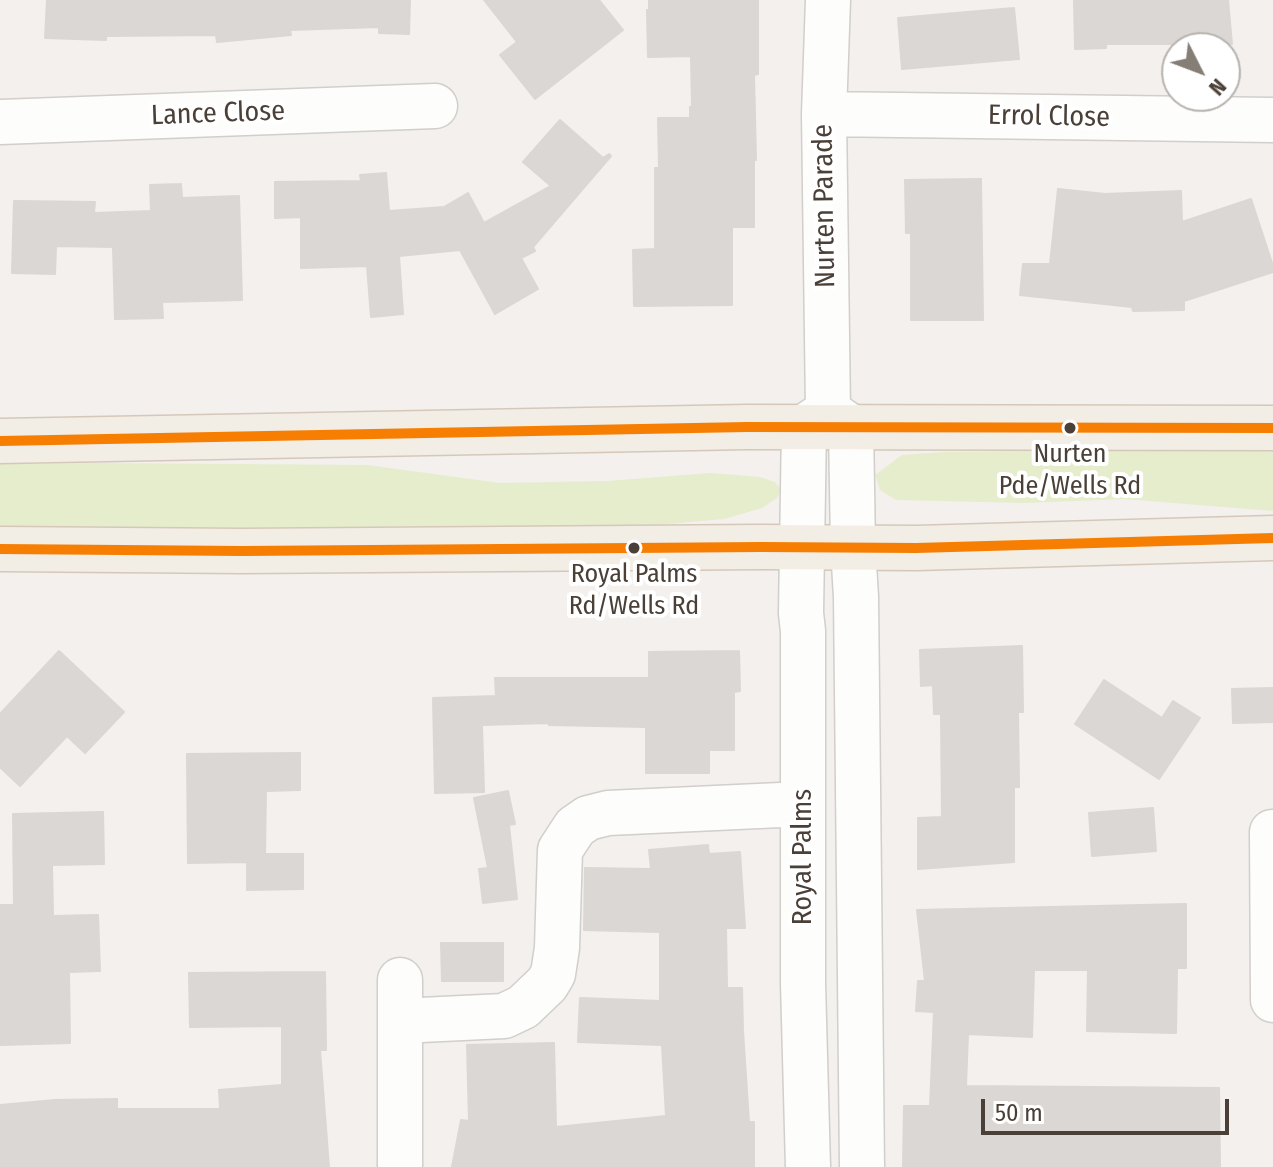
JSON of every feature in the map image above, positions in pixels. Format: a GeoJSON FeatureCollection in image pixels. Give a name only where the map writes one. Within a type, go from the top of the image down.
{"type":"FeatureCollection","features":[{"type":"Feature","properties":{"kind":"main road"},"geometry":{"type":"LineString","coordinates":[[0,441],[828,422],[1273,428]]}},
{"type":"Feature","properties":{"kind":"main road"},"geometry":{"type":"LineString","coordinates":[[0,549],[916,548],[1273,538]]}},
{"type":"Feature","properties":{"kind":"street","name":"Nurten Parade"},"geometry":{"type":"LineString","coordinates":[[828,0],[824,114],[828,422],[853,547]]}},
{"type":"Feature","properties":{"kind":"street","name":"Lance Close"},"geometry":{"type":"LineString","coordinates":[[0,122],[435,106]]}},
{"type":"Feature","properties":{"kind":"street","name":"Errol Close"},"geometry":{"type":"LineString","coordinates":[[824,114],[1273,120]]}},
{"type":"Feature","properties":{"kind":"street","name":"Nurten Parade"},"geometry":{"type":"LineString","coordinates":[[801,547],[828,422]]}},
{"type":"Feature","properties":{"kind":"street","name":"Royal Palms"},"geometry":{"type":"LineString","coordinates":[[801,547],[803,983],[808,1167]]}},
{"type":"Feature","properties":{"kind":"street","name":"Royal Palms"},"geometry":{"type":"LineString","coordinates":[[853,547],[862,1167]]}},
{"type":"Feature","properties":{"kind":"street"},"geometry":{"type":"LineString","coordinates":[[400,1167],[400,1001],[504,1016],[523,1007],[547,984],[553,974],[557,948],[560,850],[575,827],[588,818],[608,813],[802,804]]}},
{"type":"Feature","properties":{"kind":"street"},"geometry":{"type":"LineString","coordinates":[[1272,832],[1273,1000]]}},
{"type":"Feature","properties":{"kind":"street"},"geometry":{"type":"LineString","coordinates":[[803,983],[860,983]]}},
{"type":"Feature","properties":{"kind":"green space"},"geometry":{"type":"Polygon","coordinates":[[[1273,448],[1273,511],[1124,499],[1025,503],[896,500],[880,490],[875,475],[902,455],[943,452],[1273,448]]]}},
{"type":"Feature","properties":{"kind":"green space"},"geometry":{"type":"Polygon","coordinates":[[[0,464],[367,465],[500,483],[608,481],[710,473],[760,477],[775,482],[781,490],[777,498],[762,508],[724,519],[577,532],[0,529],[0,464]]]}},
{"type":"Feature","properties":{"kind":"building"},"geometry":{"type":"Polygon","coordinates":[[[47,0],[410,0],[409,34],[379,33],[379,27],[290,30],[291,35],[217,42],[216,35],[106,36],[106,40],[45,38],[47,0]]]}},
{"type":"Feature","properties":{"kind":"building"},"geometry":{"type":"Polygon","coordinates":[[[484,0],[599,0],[623,30],[535,99],[500,55],[517,42],[484,0]]]}},
{"type":"Feature","properties":{"kind":"building"},"geometry":{"type":"Polygon","coordinates":[[[649,0],[758,0],[758,74],[754,75],[754,227],[732,227],[732,305],[634,306],[633,250],[655,249],[658,118],[690,118],[692,107],[691,56],[648,57],[649,0]]]}},
{"type":"Feature","properties":{"kind":"building"},"geometry":{"type":"Polygon","coordinates":[[[1074,0],[1228,0],[1231,32],[1161,32],[1161,44],[1106,44],[1106,48],[1075,49],[1074,0]]]}},
{"type":"Feature","properties":{"kind":"building"},"geometry":{"type":"Polygon","coordinates":[[[1014,8],[1019,59],[902,69],[898,18],[1014,8]]]}},
{"type":"Feature","properties":{"kind":"building"},"geometry":{"type":"Polygon","coordinates":[[[560,120],[603,158],[609,154],[611,156],[533,247],[535,251],[521,258],[538,289],[495,314],[460,250],[399,256],[403,314],[371,317],[367,266],[301,268],[301,217],[275,218],[275,182],[361,181],[360,175],[386,173],[389,211],[444,207],[468,193],[484,223],[551,186],[523,162],[560,120]]]}},
{"type":"Feature","properties":{"kind":"building"},"geometry":{"type":"Polygon","coordinates":[[[981,179],[983,320],[911,320],[911,233],[906,233],[905,180],[981,179]]]}},
{"type":"Feature","properties":{"kind":"building"},"geometry":{"type":"Polygon","coordinates":[[[181,184],[182,198],[239,196],[242,300],[162,302],[163,318],[115,319],[113,247],[56,246],[55,274],[12,273],[14,201],[95,202],[94,213],[151,211],[150,185],[181,184]]]}},
{"type":"Feature","properties":{"kind":"building"},"geometry":{"type":"Polygon","coordinates":[[[1058,189],[1105,194],[1181,191],[1182,222],[1251,199],[1273,272],[1184,301],[1184,310],[1133,311],[1132,307],[1020,295],[1023,264],[1050,264],[1058,189]]]}},
{"type":"Feature","properties":{"kind":"building"},"geometry":{"type":"Polygon","coordinates":[[[1022,646],[1023,712],[1018,712],[1019,787],[1014,787],[1014,862],[918,869],[918,818],[942,817],[941,714],[934,714],[933,685],[921,686],[920,650],[1022,646]]]}},
{"type":"Feature","properties":{"kind":"building"},"geometry":{"type":"Polygon","coordinates":[[[59,651],[124,712],[85,753],[67,736],[20,786],[0,767],[0,714],[59,651]]]}},
{"type":"Feature","properties":{"kind":"building"},"geometry":{"type":"Polygon","coordinates":[[[739,651],[740,691],[734,692],[734,750],[709,750],[709,773],[646,773],[646,727],[549,723],[482,725],[484,792],[435,793],[433,698],[496,696],[495,678],[649,678],[649,652],[739,651]]]}},
{"type":"Feature","properties":{"kind":"building"},"geometry":{"type":"Polygon","coordinates":[[[1104,680],[1162,718],[1173,701],[1200,718],[1159,779],[1075,724],[1104,680]]]}},
{"type":"Feature","properties":{"kind":"building"},"geometry":{"type":"Polygon","coordinates":[[[1273,688],[1273,722],[1233,723],[1232,689],[1273,688]]]}},
{"type":"Feature","properties":{"kind":"building"},"geometry":{"type":"Polygon","coordinates":[[[300,753],[300,790],[266,791],[265,854],[303,854],[303,889],[247,890],[247,862],[188,863],[187,754],[300,753]]]}},
{"type":"Feature","properties":{"kind":"building"},"geometry":{"type":"Polygon","coordinates":[[[508,791],[515,824],[509,825],[517,899],[483,903],[479,869],[488,868],[474,798],[508,791]]]}},
{"type":"Feature","properties":{"kind":"building"},"geometry":{"type":"Polygon","coordinates":[[[1153,808],[1156,851],[1092,856],[1089,813],[1153,808]]]}},
{"type":"Feature","properties":{"kind":"building"},"geometry":{"type":"Polygon","coordinates":[[[103,812],[104,864],[52,865],[53,916],[98,915],[100,971],[69,972],[70,1043],[0,1045],[0,905],[14,905],[13,814],[103,812]]]}},
{"type":"Feature","properties":{"kind":"building"},"geometry":{"type":"Polygon","coordinates":[[[708,845],[709,854],[740,852],[745,928],[726,928],[727,988],[742,988],[749,1122],[754,1122],[754,1167],[452,1167],[461,1120],[469,1121],[467,1045],[554,1043],[556,1127],[666,1116],[662,1045],[578,1042],[580,998],[660,1001],[660,932],[584,930],[585,868],[651,869],[649,850],[708,845]]]}},
{"type":"Feature","properties":{"kind":"building"},"geometry":{"type":"Polygon","coordinates":[[[1186,904],[1186,968],[1177,968],[1176,1033],[1087,1031],[1088,970],[1034,970],[1032,1037],[968,1034],[966,1086],[1219,1088],[1220,1167],[903,1167],[904,1106],[930,1106],[934,1012],[916,1011],[918,981],[925,981],[917,910],[1186,904]]]}},
{"type":"Feature","properties":{"kind":"building"},"geometry":{"type":"Polygon","coordinates":[[[441,943],[503,943],[503,981],[442,981],[441,943]]]}},
{"type":"Feature","properties":{"kind":"building"},"geometry":{"type":"Polygon","coordinates":[[[325,972],[326,1050],[320,1050],[329,1167],[0,1167],[0,1105],[117,1099],[117,1109],[220,1109],[219,1090],[282,1085],[282,1026],[190,1027],[189,973],[325,972]]]}},
{"type":"Feature","properties":{"kind":"transit line"},"geometry":{"type":"LineString","coordinates":[[0,441],[747,427],[1273,428]]}},
{"type":"Feature","properties":{"kind":"transit line"},"geometry":{"type":"LineString","coordinates":[[0,549],[916,548],[1273,538]]}},
{"type":"Feature","properties":{"kind":"place","name":"Nurten Pde/Wells Rd"},"geometry":{"type":"Point","coordinates":[1070,428]}},
{"type":"Feature","properties":{"kind":"place","name":"Royal Palms Rd/Wells Rd"},"geometry":{"type":"Point","coordinates":[634,548]}}]}
